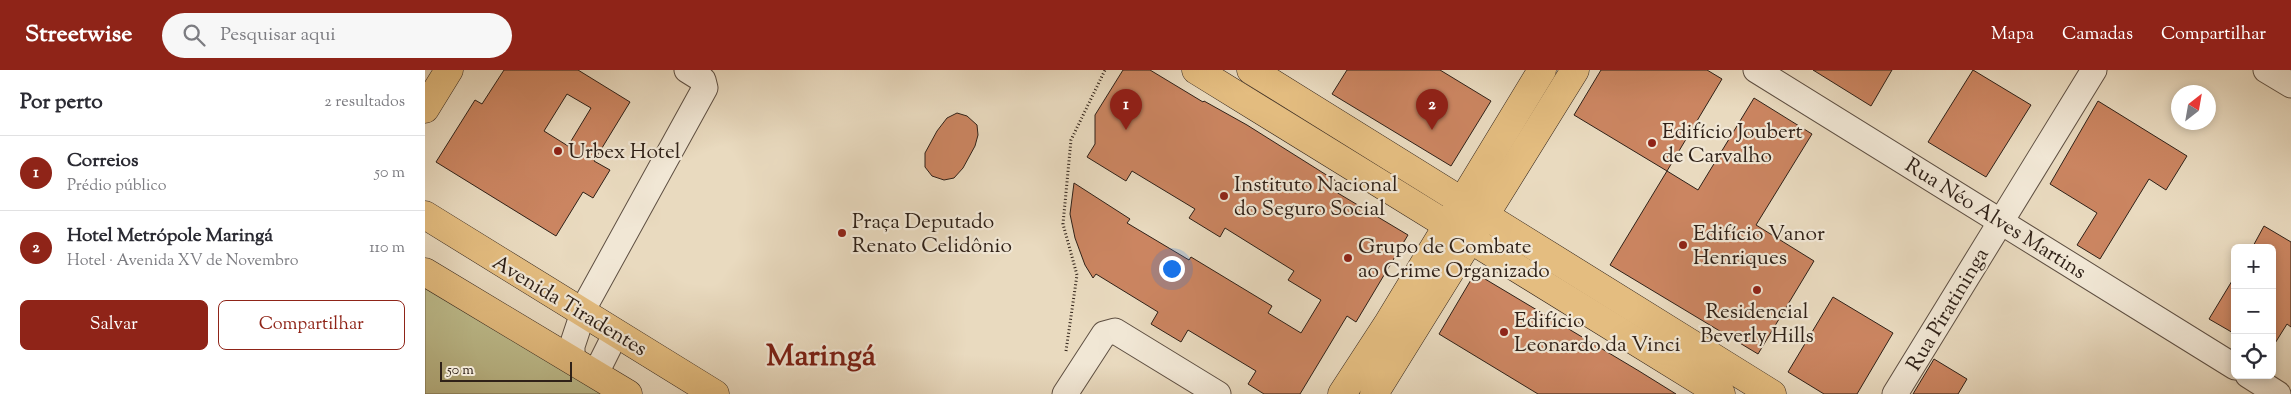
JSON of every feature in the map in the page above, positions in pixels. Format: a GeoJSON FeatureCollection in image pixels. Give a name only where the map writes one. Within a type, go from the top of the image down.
{"type":"FeatureCollection","features":[{"type":"Feature","properties":{"kind":"main road"},"geometry":{"type":"LineString","coordinates":[[425,109],[449,70]]}},
{"type":"Feature","properties":{"kind":"main road"},"geometry":{"type":"LineString","coordinates":[[1196,70],[1721,394]]}},
{"type":"Feature","properties":{"kind":"main road"},"geometry":{"type":"LineString","coordinates":[[1251,70],[1772,394]]}},
{"type":"Feature","properties":{"kind":"main road"},"geometry":{"type":"LineString","coordinates":[[1342,394],[1387,325],[1542,70]]}},
{"type":"Feature","properties":{"kind":"main road"},"geometry":{"type":"LineString","coordinates":[[1529,93],[1572,75]]}},
{"type":"Feature","properties":{"kind":"main road"},"geometry":{"type":"LineString","coordinates":[[1379,385],[1572,75]]}},
{"type":"Feature","properties":{"kind":"main road","name":"Avenida Tiradentes"},"geometry":{"type":"LineString","coordinates":[[425,216],[715,394]]}},
{"type":"Feature","properties":{"kind":"main road"},"geometry":{"type":"LineString","coordinates":[[425,272],[628,394]]}},
{"type":"Feature","properties":{"kind":"main road"},"geometry":{"type":"LineString","coordinates":[[1379,385],[1387,325]]}},
{"type":"Feature","properties":{"kind":"street","name":"Rua Néo Alves Martins"},"geometry":{"type":"LineString","coordinates":[[1757,70],[2231,365]]}},
{"type":"Feature","properties":{"kind":"street","name":"Rua Piratininga"},"geometry":{"type":"LineString","coordinates":[[1895,394],[2094,70]]}},
{"type":"Feature","properties":{"kind":"street"},"geometry":{"type":"LineString","coordinates":[[2266,70],[2291,85]]}},
{"type":"Feature","properties":{"kind":"street"},"geometry":{"type":"LineString","coordinates":[[572,359],[572,346],[583,313],[705,88],[695,75]]}},
{"type":"Feature","properties":{"kind":"street"},"geometry":{"type":"LineString","coordinates":[[1065,394],[1104,334],[1109,331],[1115,331],[1218,394]]}},
{"type":"Feature","properties":{"kind":"street"},"geometry":{"type":"LineString","coordinates":[[596,374],[616,333]]}},
{"type":"Feature","properties":{"kind":"street"},"geometry":{"type":"LineString","coordinates":[[2254,379],[2278,394]]}},
{"type":"Feature","properties":{"kind":"path"},"geometry":{"type":"LineString","coordinates":[[1066,355],[1077,275],[1063,224],[1071,140],[1105,70]]}},
{"type":"Feature","properties":{"kind":"shaded area"},"geometry":{"type":"Polygon","coordinates":[[[425,271],[602,394],[425,394],[425,271]]]}},
{"type":"Feature","properties":{"kind":"building","name":"Urbex Hotel"},"geometry":{"type":"Polygon","coordinates":[[[504,70],[578,70],[630,102],[594,161],[610,170],[593,198],[583,192],[556,236],[436,162],[475,100],[482,104],[504,70]],[[567,94],[544,131],[568,146],[591,108],[567,94]]]}},
{"type":"Feature","properties":{"kind":"building"},"geometry":{"type":"Polygon","coordinates":[[[1123,70],[1150,70],[1203,102],[1247,125],[1336,181],[1331,189],[1408,235],[1356,322],[1347,316],[1300,394],[1264,394],[1248,384],[1256,371],[1188,330],[1181,342],[1151,324],[1158,312],[1096,274],[1093,278],[1085,265],[1075,238],[1070,214],[1074,183],[1130,219],[1127,223],[1189,260],[1191,257],[1272,306],[1268,313],[1301,333],[1321,300],[1288,280],[1294,271],[1225,228],[1220,237],[1189,218],[1195,209],[1132,171],[1126,181],[1087,157],[1095,144],[1095,115],[1123,70]]]}},
{"type":"Feature","properties":{"kind":"building"},"geometry":{"type":"Polygon","coordinates":[[[1347,70],[1440,70],[1491,101],[1451,166],[1332,94],[1347,70]]]}},
{"type":"Feature","properties":{"kind":"building","name":"Edifício Joubert de Carvalho"},"geometry":{"type":"Polygon","coordinates":[[[1601,70],[1707,70],[1722,79],[1667,171],[1574,115],[1601,70]]]}},
{"type":"Feature","properties":{"kind":"building"},"geometry":{"type":"Polygon","coordinates":[[[1813,70],[1892,70],[1871,106],[1813,70]]]}},
{"type":"Feature","properties":{"kind":"building"},"geometry":{"type":"Polygon","coordinates":[[[1973,70],[2031,105],[1986,177],[1928,142],[1973,70]]]}},
{"type":"Feature","properties":{"kind":"building"},"geometry":{"type":"Polygon","coordinates":[[[1754,98],[1812,134],[1756,225],[1814,261],[1758,354],[1610,265],[1667,171],[1698,190],[1754,98]]]}},
{"type":"Feature","properties":{"kind":"building"},"geometry":{"type":"Polygon","coordinates":[[[2098,101],[2187,156],[2166,190],[2149,179],[2100,259],[2077,245],[2097,213],[2050,184],[2098,101]]]}},
{"type":"Feature","properties":{"kind":"building"},"geometry":{"type":"Polygon","coordinates":[[[957,113],[967,116],[977,125],[978,135],[975,146],[963,168],[954,178],[944,180],[932,176],[925,167],[925,153],[937,131],[947,118],[957,113]]]}},
{"type":"Feature","properties":{"kind":"building"},"geometry":{"type":"Polygon","coordinates":[[[2264,226],[2291,242],[2291,327],[2287,324],[2276,342],[2276,244],[2254,244],[2264,226]]]}},
{"type":"Feature","properties":{"kind":"building","name":"Edifício Leonardo da Vinci"},"geometry":{"type":"Polygon","coordinates":[[[1475,273],[1676,394],[1538,394],[1439,334],[1475,273]]]}},
{"type":"Feature","properties":{"kind":"building"},"geometry":{"type":"Polygon","coordinates":[[[2231,283],[2231,332],[2209,319],[2231,283]]]}},
{"type":"Feature","properties":{"kind":"building"},"geometry":{"type":"Polygon","coordinates":[[[1833,297],[1893,333],[1857,394],[1824,394],[1788,372],[1833,297]]]}},
{"type":"Feature","properties":{"kind":"building"},"geometry":{"type":"Polygon","coordinates":[[[1934,359],[1967,379],[1958,394],[1913,394],[1934,359]]]}},
{"type":"Feature","properties":{"kind":"place","name":"Correios"},"geometry":{"type":"Point","coordinates":[1126,130]}},
{"type":"Feature","properties":{"kind":"place","name":"Hotel Metrópole Maringá"},"geometry":{"type":"Point","coordinates":[1432,130]}},
{"type":"Feature","properties":{"kind":"place","name":"Edifício Joubert de Carvalho"},"geometry":{"type":"Point","coordinates":[1652,143]}},
{"type":"Feature","properties":{"kind":"place","name":"Urbex Hotel"},"geometry":{"type":"Point","coordinates":[558,151]}},
{"type":"Feature","properties":{"kind":"place","name":"Instituto Nacional do Seguro Social"},"geometry":{"type":"Point","coordinates":[1224,196]}},
{"type":"Feature","properties":{"kind":"place","name":"Praça Deputado Renato Celidônio"},"geometry":{"type":"Point","coordinates":[842,233]}},
{"type":"Feature","properties":{"kind":"place","name":"Edifício Vanor Henriques"},"geometry":{"type":"Point","coordinates":[1683,245]}},
{"type":"Feature","properties":{"kind":"place","name":"Grupo de Combate ao Crime Organizado"},"geometry":{"type":"Point","coordinates":[1348,258]}},
{"type":"Feature","properties":{"kind":"place","name":"Residencial Beverly Hills"},"geometry":{"type":"Point","coordinates":[1757,290]}},
{"type":"Feature","properties":{"kind":"place","name":"Edifício Leonardo da Vinci"},"geometry":{"type":"Point","coordinates":[1504,332]}},
{"type":"Feature","properties":{"kind":"district","name":"Maringá"},"geometry":{"type":"Point","coordinates":[821,354]}}]}
